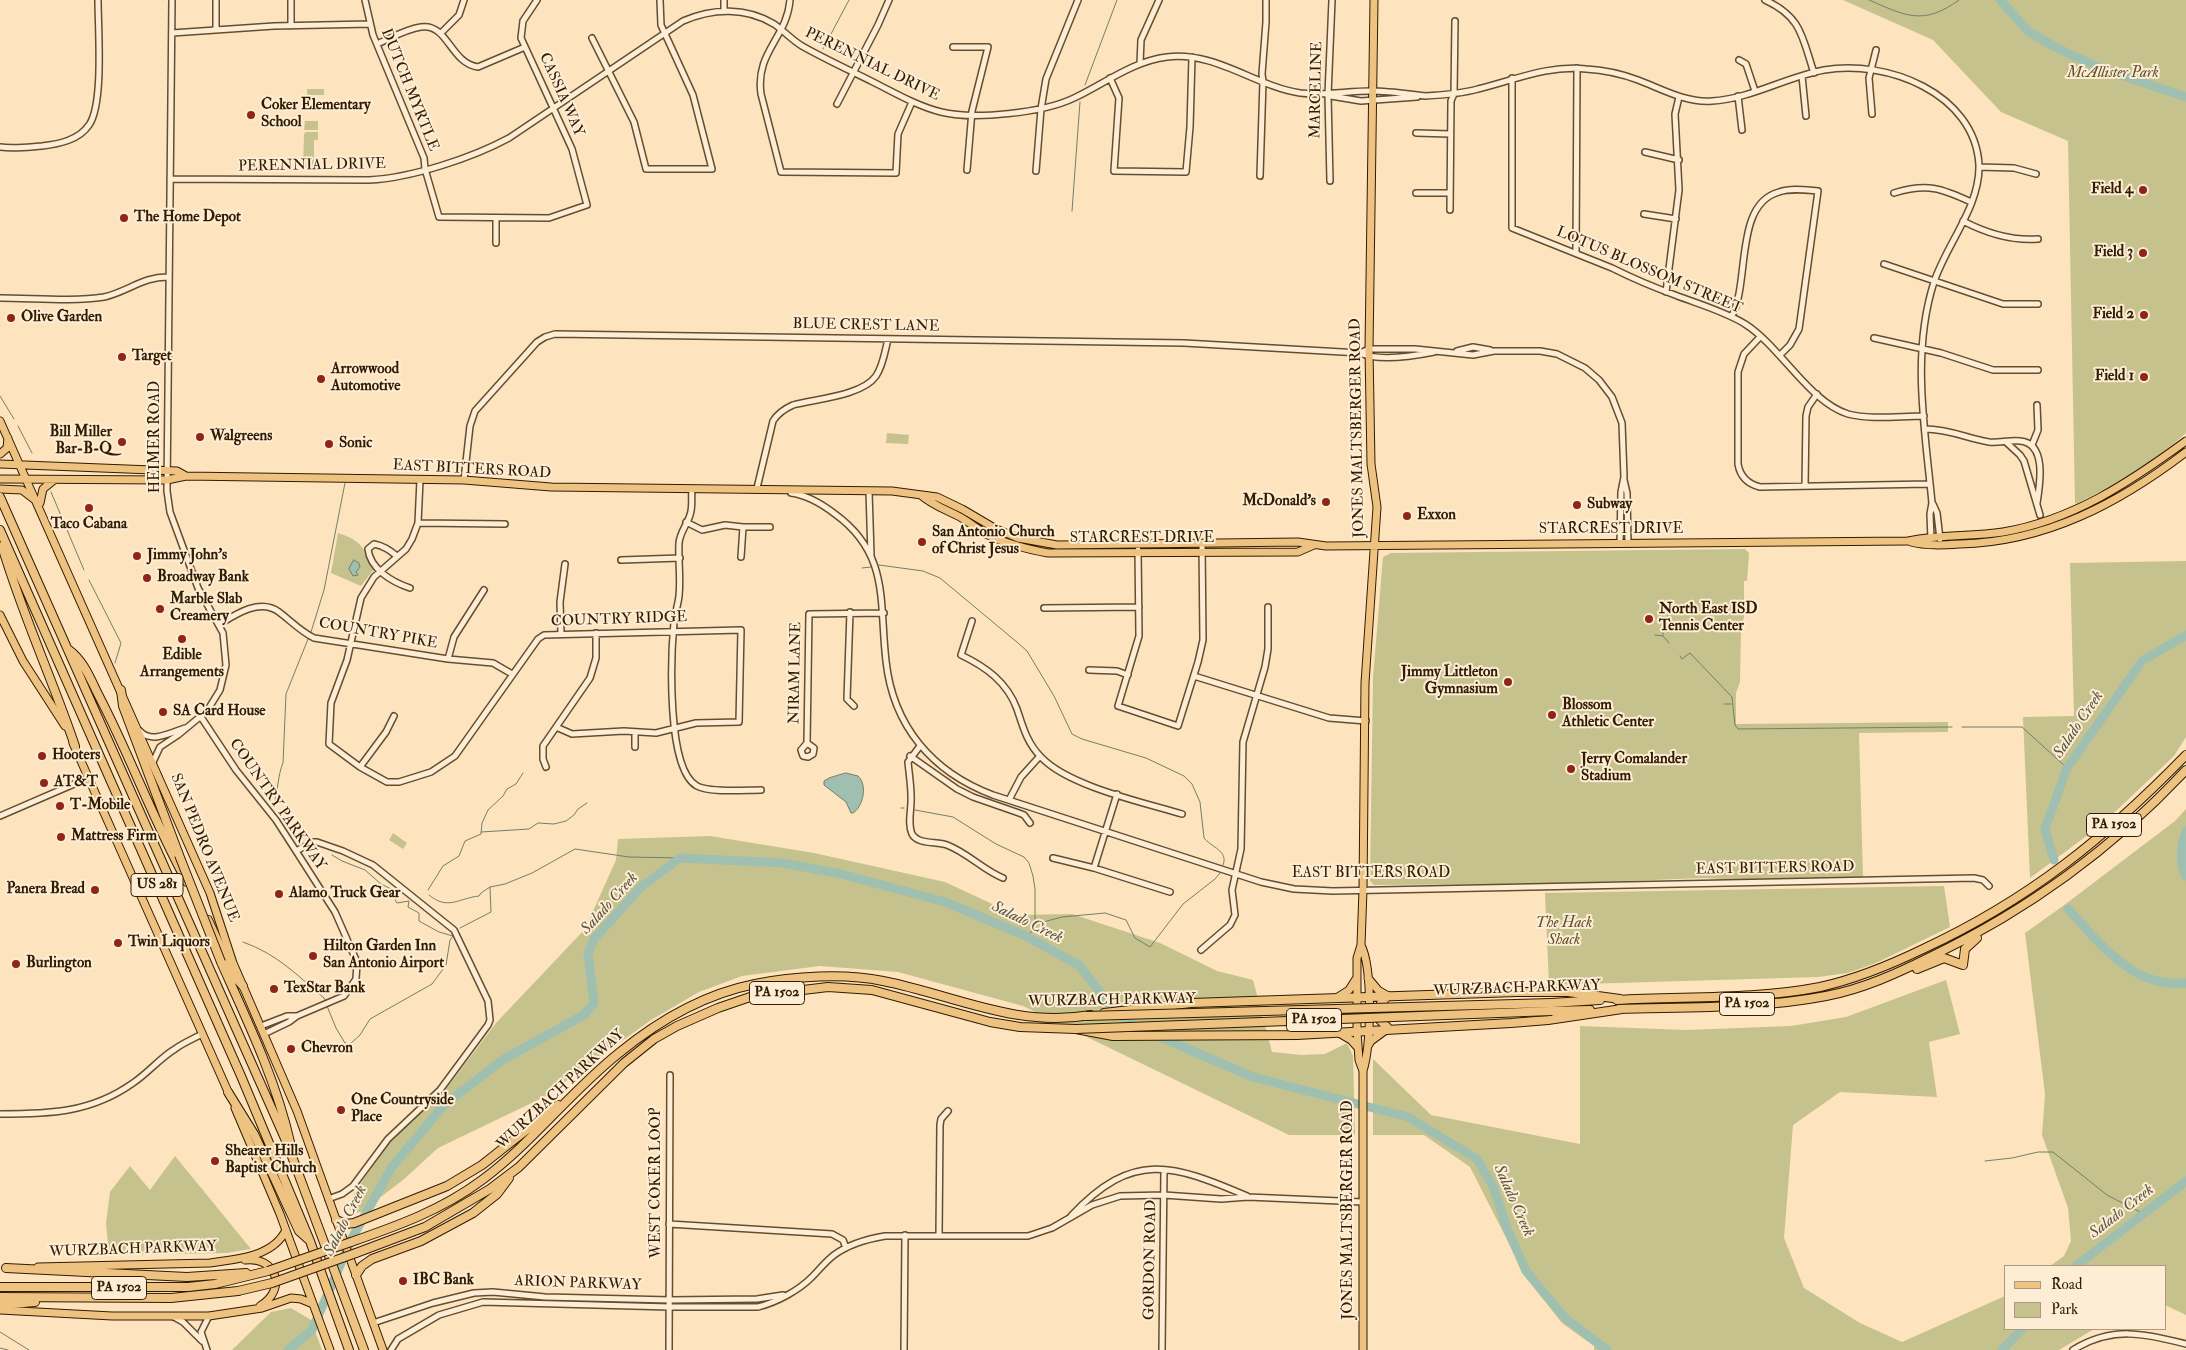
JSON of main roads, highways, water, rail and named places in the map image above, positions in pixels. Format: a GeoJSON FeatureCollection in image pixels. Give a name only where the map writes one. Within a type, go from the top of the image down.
{"type":"FeatureCollection","features":[{"type":"Feature","properties":{"kind":"highway","name":"US 281"},"geometry":{"type":"LineString","coordinates":[[1,498],[294,1161],[364,1350]]}},
{"type":"Feature","properties":{"kind":"highway","name":"US 281"},"geometry":{"type":"LineString","coordinates":[[0,530],[220,1029],[310,1241],[349,1350]]}},
{"type":"Feature","properties":{"kind":"highway"},"geometry":{"type":"LineString","coordinates":[[0,538],[74,746]]}},
{"type":"Feature","properties":{"kind":"highway"},"geometry":{"type":"LineString","coordinates":[[68,649],[79,658],[107,711],[172,854],[215,935],[234,976],[243,986]]}},
{"type":"Feature","properties":{"kind":"highway"},"geometry":{"type":"LineString","coordinates":[[121,690],[123,706],[179,855],[268,1074],[286,1126],[294,1161]]}},
{"type":"Feature","properties":{"kind":"highway","name":"WURZBACH PARKWAY"},"geometry":{"type":"LineString","coordinates":[[0,1287],[188,1287],[268,1271],[408,1222],[441,1207],[488,1175],[543,1126],[618,1054],[644,1034],[677,1013],[727,992],[754,984],[806,976],[883,981],[1013,1016],[1042,1018],[1551,1003],[1781,993],[1822,986],[1866,974],[1900,960],[1992,914],[2043,882],[2095,842],[2141,801],[2186,755]]}},
{"type":"Feature","properties":{"kind":"highway","name":"WURZBACH PARKWAY"},"geometry":{"type":"LineString","coordinates":[[0,1296],[171,1298],[238,1291],[280,1280],[425,1227],[490,1189],[518,1167],[624,1063],[654,1039],[677,1026],[718,1008],[754,996],[828,987],[872,990],[990,1022],[1020,1027],[1076,1029],[1622,1009],[1797,1001],[1827,996],[1870,983],[1915,965],[1998,923],[2096,854],[2148,809],[2186,770]]}},
{"type":"Feature","properties":{"kind":"highway"},"geometry":{"type":"LineString","coordinates":[[1870,983],[1899,977],[1944,958],[1963,965],[1964,953],[1968,945],[1998,923]]}},
{"type":"Feature","properties":{"kind":"highway"},"geometry":{"type":"LineString","coordinates":[[1086,1016],[1191,1003],[1388,996],[1568,992],[1620,999]]}},
{"type":"Feature","properties":{"kind":"highway"},"geometry":{"type":"LineString","coordinates":[[1388,996],[1380,1008],[1380,1020],[1388,1028]]}},
{"type":"Feature","properties":{"kind":"highway"},"geometry":{"type":"LineString","coordinates":[[1076,1029],[1113,1036],[1297,1035],[1388,1028],[1519,1023],[1622,1009]]}},
{"type":"Feature","properties":{"kind":"highway"},"geometry":{"type":"LineString","coordinates":[[336,1220],[346,1224],[354,1224],[448,1186],[482,1165],[580,1090]]}},
{"type":"Feature","properties":{"kind":"highway"},"geometry":{"type":"LineString","coordinates":[[228,1092],[254,1134],[299,1231],[310,1241]]}},
{"type":"Feature","properties":{"kind":"highway"},"geometry":{"type":"LineString","coordinates":[[356,1275],[362,1266],[372,1259],[420,1241],[473,1213],[497,1194],[518,1167]]}},
{"type":"Feature","properties":{"kind":"highway"},"geometry":{"type":"LineString","coordinates":[[3,1268],[187,1277],[237,1277]]}},
{"type":"Feature","properties":{"kind":"highway"},"geometry":{"type":"LineString","coordinates":[[0,1305],[65,1298]]}},
{"type":"Feature","properties":{"kind":"main road","name":"JONES MALTSBERGER ROAD"},"geometry":{"type":"LineString","coordinates":[[1364,1071],[1359,1060],[1358,1048],[1357,958],[1361,945],[1363,890],[1365,682],[1377,508],[1372,464],[1369,358],[1374,0]]}},
{"type":"Feature","properties":{"kind":"main road","name":"SAN PEDRO AVENUE"},"geometry":{"type":"LineString","coordinates":[[0,421],[40,506],[210,892],[233,963],[297,1112],[383,1350]]}},
{"type":"Feature","properties":{"kind":"main road"},"geometry":{"type":"LineString","coordinates":[[0,454],[7,448],[8,437]]}},
{"type":"Feature","properties":{"kind":"main road","name":"STARCREST DRIVE"},"geometry":{"type":"LineString","coordinates":[[1940,541],[1999,533],[2050,520],[2088,505],[2124,484],[2186,441]]}},
{"type":"Feature","properties":{"kind":"main road","name":"STARCREST DRIVE"},"geometry":{"type":"LineString","coordinates":[[757,488],[892,491],[938,497],[996,529],[1022,539],[1057,545],[1298,542],[1314,545],[1374,546],[1908,541],[1983,544],[2010,540],[2059,526],[2100,508],[2123,495],[2186,452]]}},
{"type":"Feature","properties":{"kind":"main road","name":"EAST BITTERS ROAD"},"geometry":{"type":"LineString","coordinates":[[0,464],[177,471],[186,476]]}},
{"type":"Feature","properties":{"kind":"main road","name":"EAST BITTERS ROAD"},"geometry":{"type":"LineString","coordinates":[[0,479],[167,480],[186,476],[464,480],[551,487],[757,488]]}},
{"type":"Feature","properties":{"kind":"main road"},"geometry":{"type":"LineString","coordinates":[[40,506],[42,491],[54,480]]}},
{"type":"Feature","properties":{"kind":"main road"},"geometry":{"type":"LineString","coordinates":[[2100,508],[2106,500],[2119,492],[2124,484]]}},
{"type":"Feature","properties":{"kind":"main road"},"geometry":{"type":"LineString","coordinates":[[0,489],[24,491],[40,506]]}},
{"type":"Feature","properties":{"kind":"main road","name":"STARCREST DRIVE"},"geometry":{"type":"LineString","coordinates":[[922,496],[934,505],[958,515],[1001,541],[1020,548],[1048,553],[1298,552],[1314,545]]}},
{"type":"Feature","properties":{"kind":"main road"},"geometry":{"type":"LineString","coordinates":[[974,526],[979,519]]}},
{"type":"Feature","properties":{"kind":"main road"},"geometry":{"type":"LineString","coordinates":[[1020,548],[1022,539]]}},
{"type":"Feature","properties":{"kind":"main road"},"geometry":{"type":"LineString","coordinates":[[0,615],[23,661],[58,712],[74,746],[228,1092],[286,1230],[330,1350]]}},
{"type":"Feature","properties":{"kind":"main road","name":"JONES MALTSBERGER ROAD"},"geometry":{"type":"LineString","coordinates":[[1361,945],[1367,958],[1368,978],[1368,1046],[1364,1071],[1363,1350]]}},
{"type":"Feature","properties":{"kind":"main road"},"geometry":{"type":"LineString","coordinates":[[1336,999],[1349,990],[1357,976]]}},
{"type":"Feature","properties":{"kind":"main road"},"geometry":{"type":"LineString","coordinates":[[1368,978],[1377,989],[1388,996]]}},
{"type":"Feature","properties":{"kind":"main road"},"geometry":{"type":"LineString","coordinates":[[1368,1046],[1379,1034],[1388,1028]]}},
{"type":"Feature","properties":{"kind":"main road"},"geometry":{"type":"LineString","coordinates":[[1337,1032],[1348,1038],[1358,1048]]}},
{"type":"Feature","properties":{"kind":"main road","name":"WURZBACH PARKWAY"},"geometry":{"type":"LineString","coordinates":[[3,1268],[210,1263],[230,1260],[271,1249],[278,1243],[286,1230]]}},
{"type":"Feature","properties":{"kind":"main road"},"geometry":{"type":"LineString","coordinates":[[230,1260],[261,1260],[272,1271],[276,1285],[274,1293],[269,1300],[256,1308]]}},
{"type":"Feature","properties":{"kind":"main road"},"geometry":{"type":"LineString","coordinates":[[0,1310],[112,1316],[209,1316],[256,1308],[294,1298],[313,1304]]}},
{"type":"Feature","properties":{"kind":"waterway"},"geometry":{"type":"LineString","coordinates":[[823,49],[849,0]]}},
{"type":"Feature","properties":{"kind":"waterway"},"geometry":{"type":"LineString","coordinates":[[1085,85],[1117,0]]}},
{"type":"Feature","properties":{"kind":"waterway"},"geometry":{"type":"LineString","coordinates":[[1869,0],[1914,16],[1935,13],[1959,0]]}},
{"type":"Feature","properties":{"kind":"waterway"},"geometry":{"type":"LineString","coordinates":[[2000,0],[2029,32],[2059,49],[2100,68],[2186,97]]}},
{"type":"Feature","properties":{"kind":"waterway"},"geometry":{"type":"LineString","coordinates":[[1072,211],[1080,102]]}},
{"type":"Feature","properties":{"kind":"waterway"},"geometry":{"type":"LineString","coordinates":[[0,396],[14,419]]}},
{"type":"Feature","properties":{"kind":"waterway"},"geometry":{"type":"LineString","coordinates":[[18,426],[32,453]]}},
{"type":"Feature","properties":{"kind":"waterway"},"geometry":{"type":"LineString","coordinates":[[311,632],[324,590],[345,483]]}},
{"type":"Feature","properties":{"kind":"waterway"},"geometry":{"type":"LineString","coordinates":[[51,492],[84,570]]}},
{"type":"Feature","properties":{"kind":"waterway"},"geometry":{"type":"LineString","coordinates":[[879,565],[923,571],[940,578],[1018,643],[1027,651],[1054,696],[1072,734],[1082,739],[1146,758],[1184,776],[1192,784],[1200,802],[1204,838],[1224,856],[1223,865]]}},
{"type":"Feature","properties":{"kind":"waterway"},"geometry":{"type":"LineString","coordinates":[[862,568],[871,567]]}},
{"type":"Feature","properties":{"kind":"waterway"},"geometry":{"type":"LineString","coordinates":[[89,580],[121,643],[115,663]]}},
{"type":"Feature","properties":{"kind":"waterway"},"geometry":{"type":"LineString","coordinates":[[1663,628],[1663,635]]}},
{"type":"Feature","properties":{"kind":"waterway"},"geometry":{"type":"LineString","coordinates":[[1655,635],[1663,636],[1669,643]]}},
{"type":"Feature","properties":{"kind":"waterway","name":"Salado Creek"},"geometry":{"type":"LineString","coordinates":[[2054,860],[2045,829],[2067,768],[2142,661],[2186,635]]}},
{"type":"Feature","properties":{"kind":"waterway"},"geometry":{"type":"LineString","coordinates":[[274,804],[283,763],[286,694],[308,639]]}},
{"type":"Feature","properties":{"kind":"waterway"},"geometry":{"type":"LineString","coordinates":[[1680,656],[1682,659],[1690,653],[1732,697],[1735,725],[1738,729],[1952,727]]}},
{"type":"Feature","properties":{"kind":"waterway"},"geometry":{"type":"LineString","coordinates":[[1724,704],[1731,704]]}},
{"type":"Feature","properties":{"kind":"waterway"},"geometry":{"type":"LineString","coordinates":[[1962,727],[2022,727],[2067,768]]}},
{"type":"Feature","properties":{"kind":"waterway"},"geometry":{"type":"LineString","coordinates":[[428,890],[443,866],[459,856],[465,841],[481,834],[482,823],[488,810],[503,796],[507,789],[516,784],[523,773]]}},
{"type":"Feature","properties":{"kind":"waterway"},"geometry":{"type":"LineString","coordinates":[[481,832],[529,829],[538,823],[554,824],[566,821],[587,803]]}},
{"type":"Feature","properties":{"kind":"waterway"},"geometry":{"type":"LineString","coordinates":[[915,810],[953,817],[996,844],[1024,857],[1029,863],[1035,889],[1035,922],[1029,937]]}},
{"type":"Feature","properties":{"kind":"waterway","name":"Salado Creek"},"geometry":{"type":"LineString","coordinates":[[2186,831],[2182,854],[2182,866],[2186,876]]}},
{"type":"Feature","properties":{"kind":"waterway"},"geometry":{"type":"LineString","coordinates":[[460,928],[491,912],[490,887],[505,884],[532,873],[575,849],[629,857],[680,858]]}},
{"type":"Feature","properties":{"kind":"waterway"},"geometry":{"type":"LineString","coordinates":[[327,1006],[336,1028],[345,1043],[350,1044],[360,1035],[370,1019],[432,984],[446,965],[450,940],[453,936],[439,932],[419,921],[419,913],[408,907],[409,901],[397,903],[393,896],[395,891],[381,884],[365,870],[332,855]]}},
{"type":"Feature","properties":{"kind":"waterway","name":"Salado Creek"},"geometry":{"type":"LineString","coordinates":[[288,1350],[312,1330],[352,1238],[392,1167],[444,1105],[504,1059],[584,1015],[594,1003],[588,953],[594,939],[641,887],[680,858],[783,863],[841,874],[945,902],[1024,935],[1080,966],[1108,1003]]}},
{"type":"Feature","properties":{"kind":"waterway"},"geometry":{"type":"LineString","coordinates":[[1032,925],[1062,917],[1105,913],[1126,920],[1135,938],[1150,947],[1183,904],[1220,873]]}},
{"type":"Feature","properties":{"kind":"waterway"},"geometry":{"type":"LineString","coordinates":[[429,895],[436,900],[448,903],[479,896],[490,887]]}},
{"type":"Feature","properties":{"kind":"waterway","name":"Salado Creek"},"geometry":{"type":"LineString","coordinates":[[2068,909],[2106,949],[2134,971],[2150,979],[2167,983],[2186,983]]}},
{"type":"Feature","properties":{"kind":"waterway"},"geometry":{"type":"LineString","coordinates":[[243,942],[266,953],[286,966],[324,998],[326,1002]]}},
{"type":"Feature","properties":{"kind":"waterway","name":"Salado Creek"},"geometry":{"type":"LineString","coordinates":[[1117,1012],[1130,1024],[1253,1077],[1408,1117],[1477,1159],[1493,1186],[1507,1228],[1526,1271],[1565,1318],[1607,1350]]}},
{"type":"Feature","properties":{"kind":"waterway"},"geometry":{"type":"LineString","coordinates":[[1985,1161],[2012,1158],[2038,1152],[2053,1152],[2107,1195],[2144,1214]]}},
{"type":"Feature","properties":{"kind":"waterway","name":"Salado Creek"},"geometry":{"type":"LineString","coordinates":[[2077,1265],[2186,1181]]}},
{"type":"Feature","properties":{"kind":"waterway","name":"Salado Creek"},"geometry":{"type":"LineString","coordinates":[[2002,1350],[2021,1330]]}},
{"type":"Feature","properties":{"kind":"waterway"},"geometry":{"type":"LineString","coordinates":[[0,1332],[29,1350]]}},
{"type":"Feature","properties":{"kind":"waterway"},"geometry":{"type":"LineString","coordinates":[[0,1348],[8,1350]]}},
{"type":"Feature","properties":{"kind":"place","name":"Coker Elementary School"},"geometry":{"type":"Point","coordinates":[251,115]}},
{"type":"Feature","properties":{"kind":"place","name":"Field 4"},"geometry":{"type":"Point","coordinates":[2143,190]}},
{"type":"Feature","properties":{"kind":"place","name":"The Home Depot"},"geometry":{"type":"Point","coordinates":[124,218]}},
{"type":"Feature","properties":{"kind":"place","name":"Field 3"},"geometry":{"type":"Point","coordinates":[2143,253]}},
{"type":"Feature","properties":{"kind":"place","name":"Field 2"},"geometry":{"type":"Point","coordinates":[2144,315]}},
{"type":"Feature","properties":{"kind":"place","name":"Olive Garden"},"geometry":{"type":"Point","coordinates":[11,318]}},
{"type":"Feature","properties":{"kind":"place","name":"Target"},"geometry":{"type":"Point","coordinates":[122,357]}},
{"type":"Feature","properties":{"kind":"place","name":"Field 1"},"geometry":{"type":"Point","coordinates":[2144,377]}},
{"type":"Feature","properties":{"kind":"place","name":"Arrowwood Automotive"},"geometry":{"type":"Point","coordinates":[321,379]}},
{"type":"Feature","properties":{"kind":"place","name":"Walgreens"},"geometry":{"type":"Point","coordinates":[200,437]}},
{"type":"Feature","properties":{"kind":"place","name":"Bill Miller Bar-B-Q"},"geometry":{"type":"Point","coordinates":[122,442]}},
{"type":"Feature","properties":{"kind":"place","name":"Sonic"},"geometry":{"type":"Point","coordinates":[329,444]}},
{"type":"Feature","properties":{"kind":"place","name":"McDonald's"},"geometry":{"type":"Point","coordinates":[1326,502]}},
{"type":"Feature","properties":{"kind":"place","name":"Subway"},"geometry":{"type":"Point","coordinates":[1577,505]}},
{"type":"Feature","properties":{"kind":"place","name":"Taco Cabana"},"geometry":{"type":"Point","coordinates":[89,508]}},
{"type":"Feature","properties":{"kind":"place","name":"Exxon"},"geometry":{"type":"Point","coordinates":[1407,516]}},
{"type":"Feature","properties":{"kind":"place","name":"San Antonio Church of Christ Jesus"},"geometry":{"type":"Point","coordinates":[922,542]}},
{"type":"Feature","properties":{"kind":"place","name":"Jimmy John's"},"geometry":{"type":"Point","coordinates":[137,556]}},
{"type":"Feature","properties":{"kind":"place","name":"Broadway Bank"},"geometry":{"type":"Point","coordinates":[147,578]}},
{"type":"Feature","properties":{"kind":"place","name":"Marble Slab Creamery"},"geometry":{"type":"Point","coordinates":[160,609]}},
{"type":"Feature","properties":{"kind":"place","name":"North East ISD Tennis Center"},"geometry":{"type":"Point","coordinates":[1649,619]}},
{"type":"Feature","properties":{"kind":"place","name":"Edible Arrangements"},"geometry":{"type":"Point","coordinates":[182,639]}},
{"type":"Feature","properties":{"kind":"place","name":"Jimmy Littleton Gymnasium"},"geometry":{"type":"Point","coordinates":[1508,682]}},
{"type":"Feature","properties":{"kind":"place","name":"SA Card House"},"geometry":{"type":"Point","coordinates":[163,712]}},
{"type":"Feature","properties":{"kind":"place","name":"Blossom Athletic Center"},"geometry":{"type":"Point","coordinates":[1552,715]}},
{"type":"Feature","properties":{"kind":"place","name":"Hooters"},"geometry":{"type":"Point","coordinates":[42,756]}},
{"type":"Feature","properties":{"kind":"place","name":"Jerry Comalander Stadium"},"geometry":{"type":"Point","coordinates":[1571,769]}},
{"type":"Feature","properties":{"kind":"place","name":"AT&T"},"geometry":{"type":"Point","coordinates":[44,783]}},
{"type":"Feature","properties":{"kind":"place","name":"T-Mobile"},"geometry":{"type":"Point","coordinates":[60,806]}},
{"type":"Feature","properties":{"kind":"place","name":"Mattress Firm"},"geometry":{"type":"Point","coordinates":[61,837]}},
{"type":"Feature","properties":{"kind":"place","name":"Panera Bread"},"geometry":{"type":"Point","coordinates":[95,890]}},
{"type":"Feature","properties":{"kind":"place","name":"Alamo Truck Gear"},"geometry":{"type":"Point","coordinates":[279,894]}},
{"type":"Feature","properties":{"kind":"place","name":"Twin Liquors"},"geometry":{"type":"Point","coordinates":[118,943]}},
{"type":"Feature","properties":{"kind":"place","name":"Hilton Garden Inn San Antonio Airport"},"geometry":{"type":"Point","coordinates":[313,956]}},
{"type":"Feature","properties":{"kind":"place","name":"Burlington"},"geometry":{"type":"Point","coordinates":[16,964]}},
{"type":"Feature","properties":{"kind":"place","name":"TexStar Bank"},"geometry":{"type":"Point","coordinates":[274,989]}},
{"type":"Feature","properties":{"kind":"place","name":"Chevron"},"geometry":{"type":"Point","coordinates":[291,1049]}},
{"type":"Feature","properties":{"kind":"place","name":"One Countryside Place"},"geometry":{"type":"Point","coordinates":[341,1110]}},
{"type":"Feature","properties":{"kind":"place","name":"Shearer Hills Baptist Church"},"geometry":{"type":"Point","coordinates":[215,1161]}},
{"type":"Feature","properties":{"kind":"place","name":"IBC Bank"},"geometry":{"type":"Point","coordinates":[403,1281]}},
{"type":"Feature","properties":{"kind":"park label","name":"McAllister Park"},"geometry":{"type":"Point","coordinates":[2113,74]}},
{"type":"Feature","properties":{"kind":"park label","name":"The Hack Shack"},"geometry":{"type":"Point","coordinates":[1564,932]}}]}
